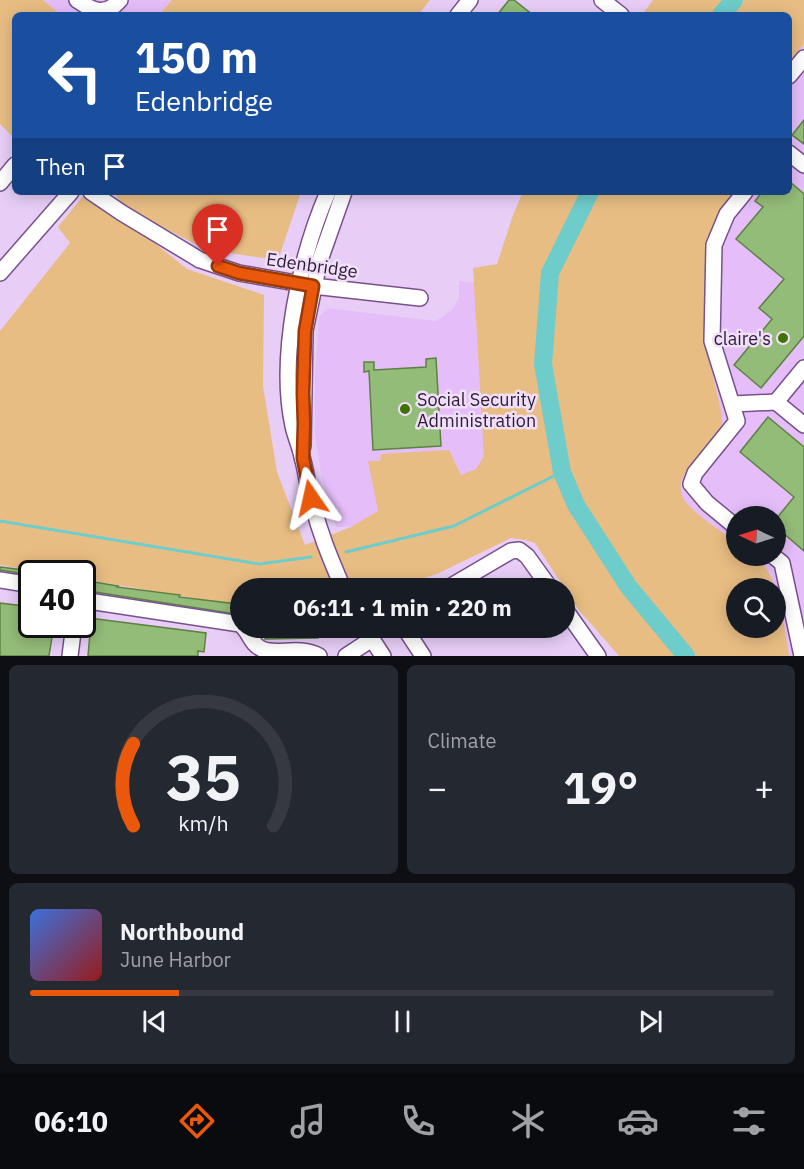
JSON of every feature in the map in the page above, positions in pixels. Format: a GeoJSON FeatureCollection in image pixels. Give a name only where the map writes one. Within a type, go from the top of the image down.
{"type":"FeatureCollection","features":[{"type":"Feature","properties":{"kind":"street"},"geometry":{"type":"LineString","coordinates":[[77,0],[91,9],[102,11],[113,9],[120,0]]}},
{"type":"Feature","properties":{"kind":"street"},"geometry":{"type":"LineString","coordinates":[[460,12],[470,0]]}},
{"type":"Feature","properties":{"kind":"street"},"geometry":{"type":"LineString","coordinates":[[602,0],[617,12]]}},
{"type":"Feature","properties":{"kind":"street"},"geometry":{"type":"LineString","coordinates":[[792,72],[804,58]]}},
{"type":"Feature","properties":{"kind":"street"},"geometry":{"type":"LineString","coordinates":[[792,155],[804,165]]}},
{"type":"Feature","properties":{"kind":"street"},"geometry":{"type":"LineString","coordinates":[[0,183],[12,169]]}},
{"type":"Feature","properties":{"kind":"street"},"geometry":{"type":"LineString","coordinates":[[0,273],[68,195]]}},
{"type":"Feature","properties":{"kind":"street","name":"Edenbridge"},"geometry":{"type":"LineString","coordinates":[[95,195],[200,260],[239,273],[306,285],[420,298]]}},
{"type":"Feature","properties":{"kind":"street"},"geometry":{"type":"LineString","coordinates":[[306,285],[315,224],[327,195]]}},
{"type":"Feature","properties":{"kind":"street"},"geometry":{"type":"LineString","coordinates":[[339,578],[320,531],[311,498],[303,458],[293,426],[290,394],[291,338],[306,285],[343,195]]}},
{"type":"Feature","properties":{"kind":"street"},"geometry":{"type":"LineString","coordinates":[[726,518],[707,503],[691,484],[694,473],[737,421],[712,341],[714,245],[728,214],[743,195]]}},
{"type":"Feature","properties":{"kind":"street"},"geometry":{"type":"LineString","coordinates":[[776,402],[804,368]]}},
{"type":"Feature","properties":{"kind":"street"},"geometry":{"type":"LineString","coordinates":[[732,404],[776,402],[804,425]]}},
{"type":"Feature","properties":{"kind":"street"},"geometry":{"type":"LineString","coordinates":[[465,578],[511,551],[519,550],[526,555],[543,578]]}},
{"type":"Feature","properties":{"kind":"street"},"geometry":{"type":"LineString","coordinates":[[783,566],[802,656]]}},
{"type":"Feature","properties":{"kind":"street"},"geometry":{"type":"LineString","coordinates":[[0,580],[18,583]]}},
{"type":"Feature","properties":{"kind":"street"},"geometry":{"type":"LineString","coordinates":[[96,602],[230,624]]}},
{"type":"Feature","properties":{"kind":"street"},"geometry":{"type":"LineString","coordinates":[[575,624],[598,656]]}},
{"type":"Feature","properties":{"kind":"street"},"geometry":{"type":"LineString","coordinates":[[70,656],[72,638]]}},
{"type":"Feature","properties":{"kind":"street"},"geometry":{"type":"LineString","coordinates":[[250,638],[263,651],[302,650],[319,656]]}},
{"type":"Feature","properties":{"kind":"street"},"geometry":{"type":"LineString","coordinates":[[346,656],[363,638]]}},
{"type":"Feature","properties":{"kind":"street"},"geometry":{"type":"LineString","coordinates":[[371,638],[383,656]]}},
{"type":"Feature","properties":{"kind":"street"},"geometry":{"type":"LineString","coordinates":[[411,638],[423,656]]}},
{"type":"Feature","properties":{"kind":"shaded area"},"geometry":{"type":"Polygon","coordinates":[[[0,0],[43,0],[57,12],[12,12],[12,136],[0,124],[0,0]]]}},
{"type":"Feature","properties":{"kind":"shaded area"},"geometry":{"type":"Polygon","coordinates":[[[43,0],[172,0],[162,12],[57,12],[43,0]]]}},
{"type":"Feature","properties":{"kind":"shaded area"},"geometry":{"type":"Polygon","coordinates":[[[172,0],[430,0],[420,12],[162,12],[172,0]]]}},
{"type":"Feature","properties":{"kind":"shaded area"},"geometry":{"type":"Polygon","coordinates":[[[653,0],[804,0],[804,44],[792,58],[792,12],[644,12],[653,0]]]}},
{"type":"Feature","properties":{"kind":"shaded area"},"geometry":{"type":"Polygon","coordinates":[[[804,37],[804,656],[782,656],[778,638],[786,638],[786,578],[764,578],[749,566],[786,566],[786,506],[726,506],[726,547],[686,513],[676,492],[698,282],[712,195],[792,195],[792,51],[804,37]]]}},
{"type":"Feature","properties":{"kind":"shaded area"},"geometry":{"type":"Polygon","coordinates":[[[84,195],[152,241],[187,269],[264,295],[263,386],[277,472],[305,545],[351,527],[378,511],[368,461],[380,461],[381,454],[449,450],[461,475],[476,469],[484,456],[473,268],[497,264],[522,195],[735,195],[715,222],[709,235],[706,251],[706,346],[722,415],[722,426],[683,477],[681,490],[689,506],[726,535],[726,566],[764,566],[771,578],[726,578],[726,638],[786,638],[789,656],[619,656],[575,604],[575,578],[558,578],[535,543],[511,538],[424,578],[230,578],[230,604],[96,581],[96,560],[18,560],[18,568],[0,565],[0,331],[70,243],[58,227],[84,195]]]}},
{"type":"Feature","properties":{"kind":"shaded area"},"geometry":{"type":"Polygon","coordinates":[[[115,195],[300,195],[278,260],[235,254],[195,244],[124,207],[115,195]]]}},
{"type":"Feature","properties":{"kind":"shaded area"},"geometry":{"type":"Polygon","coordinates":[[[459,281],[487,283],[496,461],[362,526],[336,527],[322,479],[315,435],[315,375],[319,317],[327,308],[436,321],[452,310],[459,298],[459,281]]]}},
{"type":"Feature","properties":{"kind":"building"},"geometry":{"type":"Polygon","coordinates":[[[509,0],[514,0],[529,12],[499,12],[509,0]]]}},
{"type":"Feature","properties":{"kind":"building"},"geometry":{"type":"Polygon","coordinates":[[[804,120],[804,144],[792,135],[804,120]]]}},
{"type":"Feature","properties":{"kind":"building"},"geometry":{"type":"Polygon","coordinates":[[[792,184],[804,194],[804,336],[761,388],[734,365],[772,319],[759,308],[784,279],[736,239],[763,207],[755,201],[760,195],[792,195],[792,184]]]}},
{"type":"Feature","properties":{"kind":"building","name":"Social Security Administration"},"geometry":{"type":"Polygon","coordinates":[[[436,358],[441,446],[373,450],[369,371],[364,372],[364,362],[374,362],[374,370],[426,367],[426,359],[436,358]]]}},
{"type":"Feature","properties":{"kind":"building"},"geometry":{"type":"Polygon","coordinates":[[[768,417],[804,447],[804,551],[786,536],[786,507],[794,497],[740,452],[768,417]]]}},
{"type":"Feature","properties":{"kind":"building"},"geometry":{"type":"Polygon","coordinates":[[[0,567],[18,569],[18,573],[0,570],[0,567]]]}},
{"type":"Feature","properties":{"kind":"building"},"geometry":{"type":"Polygon","coordinates":[[[96,582],[230,603],[230,613],[96,592],[96,582]]]}},
{"type":"Feature","properties":{"kind":"building"},"geometry":{"type":"Polygon","coordinates":[[[0,603],[18,605],[18,638],[52,638],[49,656],[0,656],[0,603]]]}},
{"type":"Feature","properties":{"kind":"building"},"geometry":{"type":"Polygon","coordinates":[[[96,619],[206,633],[204,652],[198,651],[198,656],[88,656],[90,638],[96,638],[96,619]]]}},
{"type":"Feature","properties":{"kind":"building"},"geometry":{"type":"Polygon","coordinates":[[[265,638],[318,638],[265,639],[265,638]]]}},
{"type":"Feature","properties":{"kind":"waterway"},"geometry":{"type":"LineString","coordinates":[[724,12],[734,0]]}},
{"type":"Feature","properties":{"kind":"waterway"},"geometry":{"type":"LineString","coordinates":[[589,195],[550,273],[543,364],[562,472],[576,505],[628,586],[686,656]]}},
{"type":"Feature","properties":{"kind":"waterway"},"geometry":{"type":"LineString","coordinates":[[346,552],[454,526],[562,472]]}},
{"type":"Feature","properties":{"kind":"waterway"},"geometry":{"type":"LineString","coordinates":[[0,521],[259,564],[311,557]]}},
{"type":"Feature","properties":{"kind":"place","name":"claire's"},"geometry":{"type":"Point","coordinates":[783,338]}},
{"type":"Feature","properties":{"kind":"place","name":"Social Security Administration"},"geometry":{"type":"Point","coordinates":[405,409]}},
{"type":"Feature","properties":{"kind":"route"},"geometry":{"type":"LineString","coordinates":[[218,266],[239,273],[313,286],[305,331],[303,393],[303,458],[311,498]]}}]}
